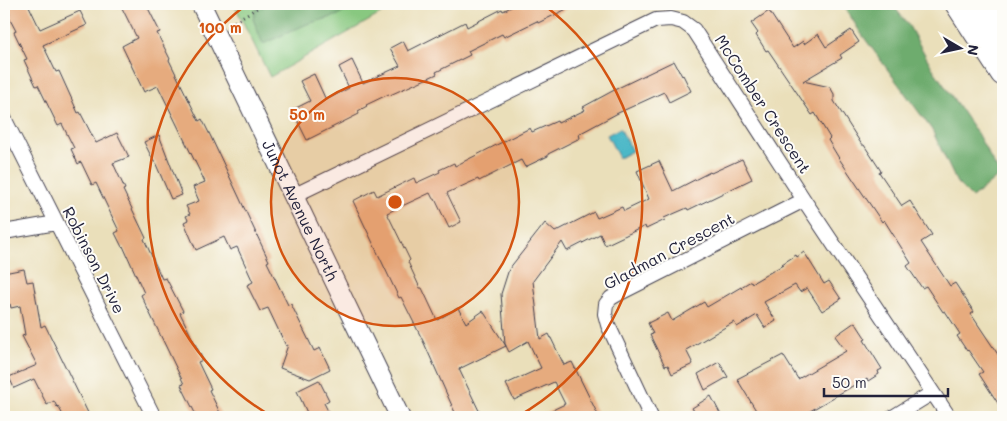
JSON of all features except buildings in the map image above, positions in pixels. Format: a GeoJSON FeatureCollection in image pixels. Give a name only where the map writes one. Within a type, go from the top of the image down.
{"type":"FeatureCollection","features":[{"type":"Feature","properties":{"kind":"highway"},"geometry":{"type":"LineString","coordinates":[[958,4],[1003,73]]}},
{"type":"Feature","properties":{"kind":"highway"},"geometry":{"type":"LineString","coordinates":[[983,4],[1003,34]]}},
{"type":"Feature","properties":{"kind":"main road","name":"Junot Avenue North"},"geometry":{"type":"LineString","coordinates":[[201,4],[400,417]]}},
{"type":"Feature","properties":{"kind":"street","name":"McComber Crescent"},"geometry":{"type":"LineString","coordinates":[[293,196],[650,22],[670,19],[683,22],[694,30],[804,200],[949,417]]}},
{"type":"Feature","properties":{"kind":"street","name":"Robinson Drive"},"geometry":{"type":"LineString","coordinates":[[4,118],[154,417]]}},
{"type":"Feature","properties":{"kind":"street","name":"Gladman Crescent"},"geometry":{"type":"LineString","coordinates":[[651,417],[608,325],[605,314],[606,304],[618,294],[804,200]]}},
{"type":"Feature","properties":{"kind":"street"},"geometry":{"type":"LineString","coordinates":[[4,232],[56,223]]}},
{"type":"Feature","properties":{"kind":"street"},"geometry":{"type":"LineString","coordinates":[[893,417],[932,393]]}},
{"type":"Feature","properties":{"kind":"path"},"geometry":{"type":"LineString","coordinates":[[215,32],[264,4]]}},
{"type":"Feature","properties":{"kind":"green space"},"geometry":{"type":"Polygon","coordinates":[[[234,4],[398,4],[270,77],[234,4]]]}},
{"type":"Feature","properties":{"kind":"green space"},"geometry":{"type":"Polygon","coordinates":[[[258,4],[360,4],[336,16],[307,24],[263,44],[253,19],[258,4]]]}},
{"type":"Feature","properties":{"kind":"green space"},"geometry":{"type":"Polygon","coordinates":[[[843,4],[892,4],[909,26],[933,69],[977,133],[1000,175],[972,198],[957,183],[932,130],[860,32],[843,4]]]}},
{"type":"Feature","properties":{"kind":"water"},"geometry":{"type":"Polygon","coordinates":[[[620,128],[632,151],[619,158],[607,135],[620,128]]]}}]}
